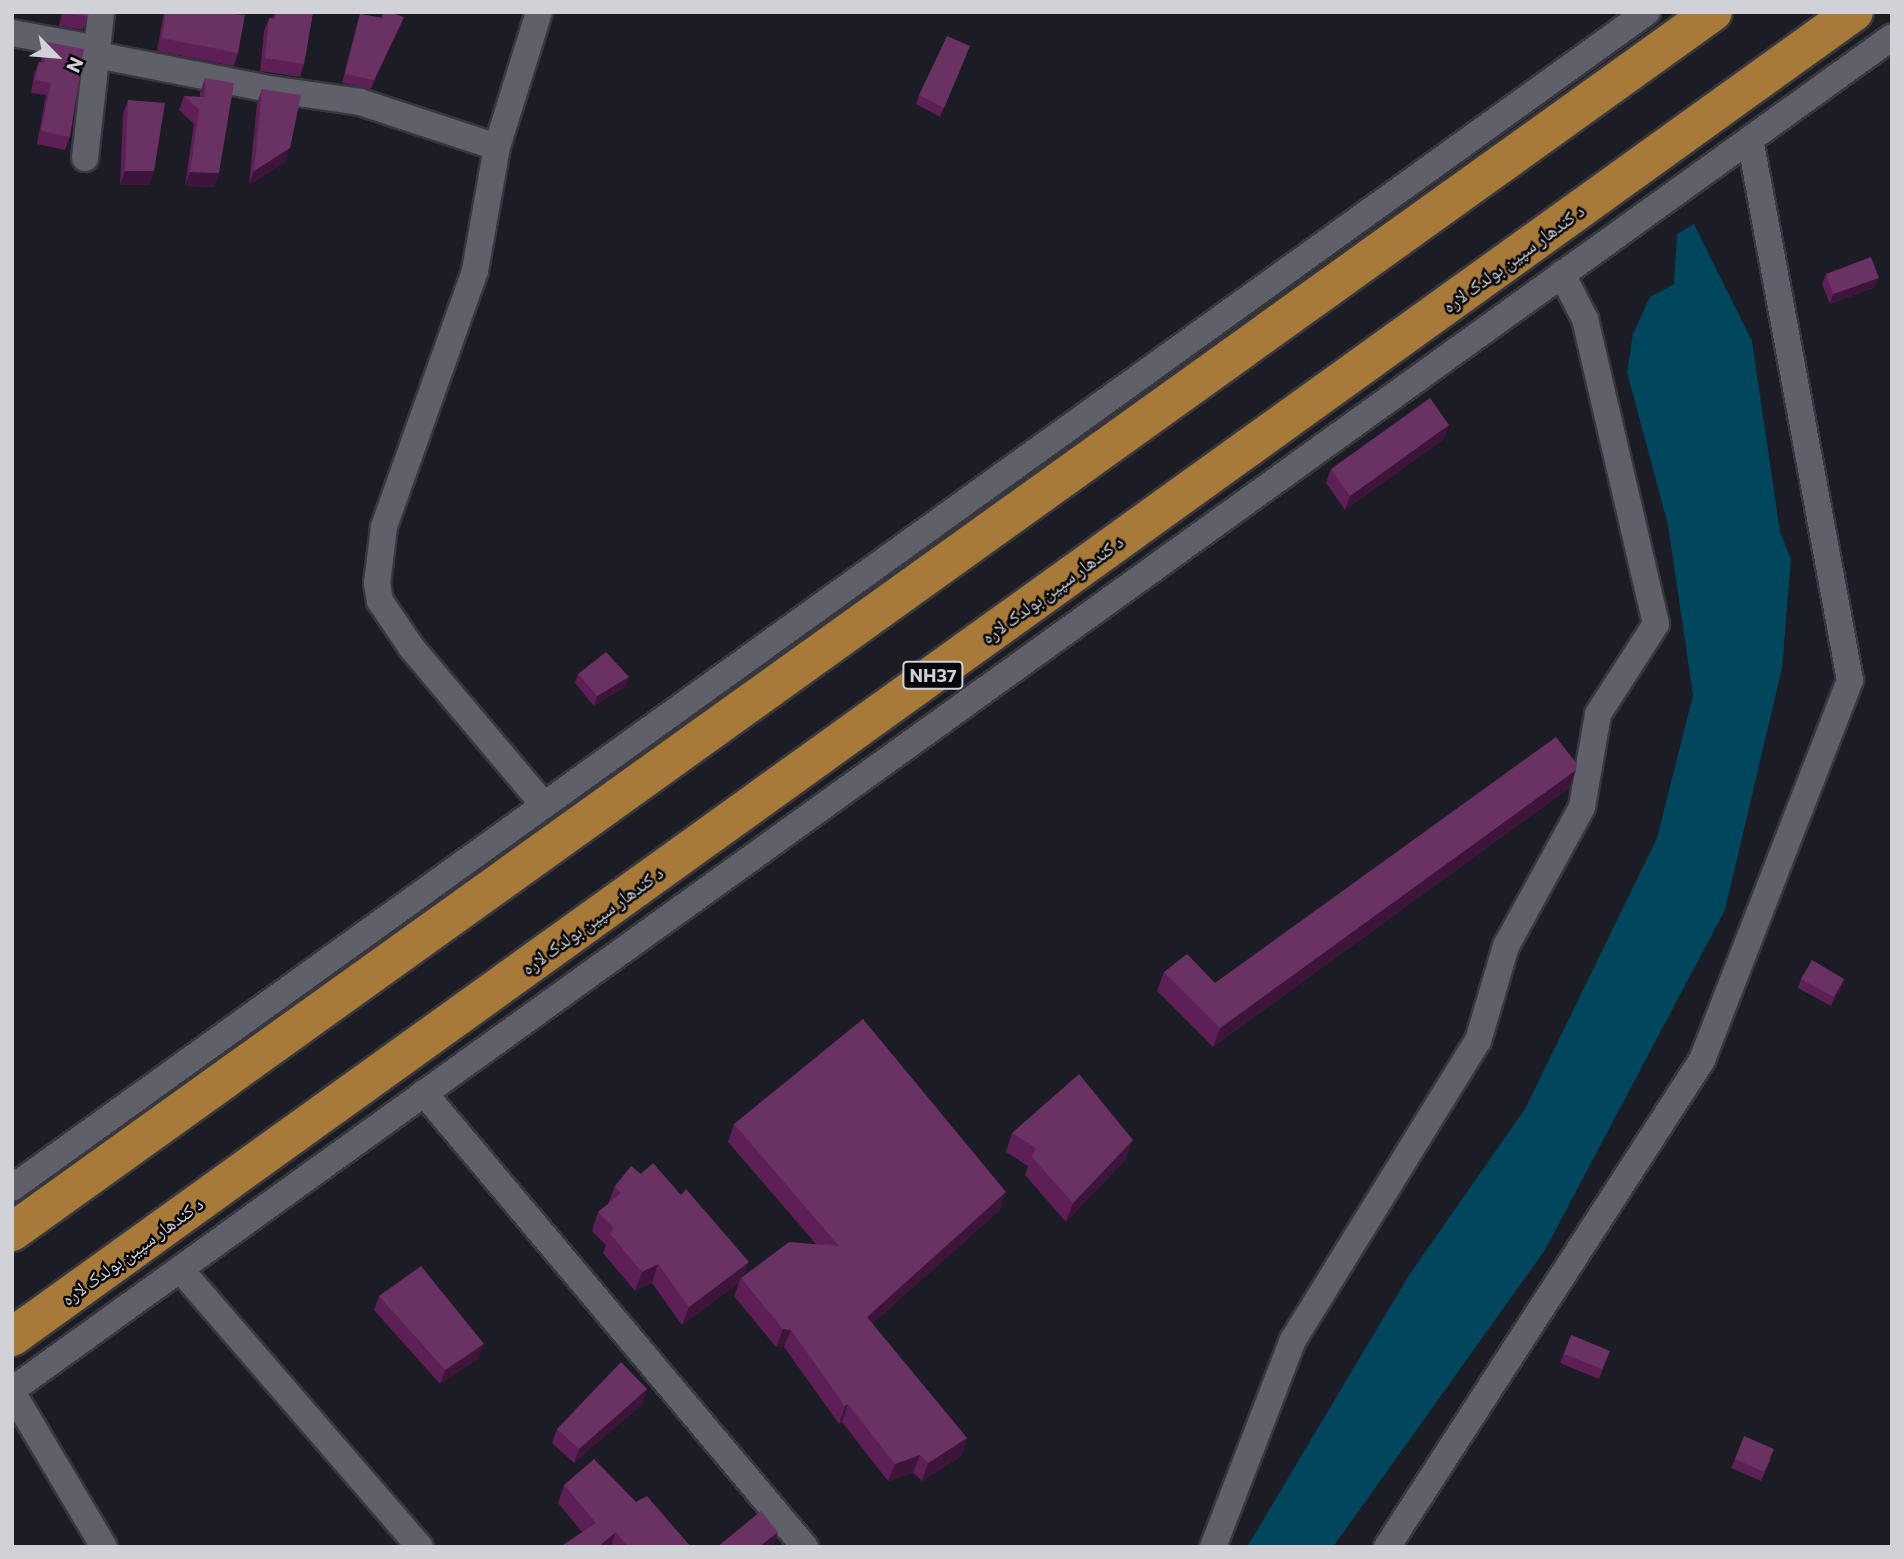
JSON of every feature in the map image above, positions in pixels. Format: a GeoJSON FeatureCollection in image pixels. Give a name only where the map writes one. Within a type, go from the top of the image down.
{"type":"FeatureCollection","features":[{"type":"Feature","properties":{"kind":"highway"},"geometry":{"type":"LineString","coordinates":[[12,1232],[1713,12]]}},
{"type":"Feature","properties":{"kind":"highway","name":"د کندهار سپین بولدک لاره"},"geometry":{"type":"LineString","coordinates":[[12,1337],[1854,12]]}},
{"type":"Feature","properties":{"kind":"street"},"geometry":{"type":"LineString","coordinates":[[85,158],[101,12]]}},
{"type":"Feature","properties":{"kind":"street"},"geometry":{"type":"LineString","coordinates":[[539,12],[497,147],[475,271],[384,527],[377,583],[380,601],[411,647],[544,805]]}},
{"type":"Feature","properties":{"kind":"street"},"geometry":{"type":"LineString","coordinates":[[12,1188],[1634,16]]}},
{"type":"Feature","properties":{"kind":"street"},"geometry":{"type":"LineString","coordinates":[[12,33],[263,89],[360,102],[497,147]]}},
{"type":"Feature","properties":{"kind":"street"},"geometry":{"type":"LineString","coordinates":[[104,1547],[12,1391],[1892,37]]}},
{"type":"Feature","properties":{"kind":"street"},"geometry":{"type":"LineString","coordinates":[[1387,1547],[1702,1060],[1850,680],[1750,139]]}},
{"type":"Feature","properties":{"kind":"street"},"geometry":{"type":"LineString","coordinates":[[1213,1547],[1293,1340],[1478,1041],[1506,946],[1582,807],[1598,714],[1656,624],[1585,319],[1562,274]]}},
{"type":"Feature","properties":{"kind":"street"},"geometry":{"type":"LineString","coordinates":[[424,1093],[805,1547]]}},
{"type":"Feature","properties":{"kind":"street"},"geometry":{"type":"LineString","coordinates":[[180,1269],[420,1547]]}},
{"type":"Feature","properties":{"kind":"water"},"geometry":{"type":"Polygon","coordinates":[[[1694,224],[1752,341],[1780,532],[1791,559],[1782,668],[1725,910],[1545,1250],[1333,1547],[1247,1547],[1409,1275],[1525,1109],[1657,838],[1693,695],[1668,525],[1627,372],[1633,334],[1650,297],[1674,284],[1677,234],[1694,224]]]}},
{"type":"Feature","properties":{"kind":"building"},"geometry":{"type":"Polygon","coordinates":[[[64,12],[89,12],[88,17],[64,12]]]}},
{"type":"Feature","properties":{"kind":"building"},"geometry":{"type":"Polygon","coordinates":[[[166,12],[245,15],[238,53],[162,38],[166,12]]]}},
{"type":"Feature","properties":{"kind":"building"},"geometry":{"type":"Polygon","coordinates":[[[276,12],[313,12],[304,64],[265,58],[269,18],[275,19],[276,12]]]}},
{"type":"Feature","properties":{"kind":"building"},"geometry":{"type":"Polygon","coordinates":[[[383,12],[404,17],[374,80],[345,74],[360,14],[383,18],[383,12]]]}},
{"type":"Feature","properties":{"kind":"building"},"geometry":{"type":"Polygon","coordinates":[[[947,36],[970,46],[944,108],[919,95],[947,36]]]}},
{"type":"Feature","properties":{"kind":"building"},"geometry":{"type":"Polygon","coordinates":[[[47,42],[84,49],[70,137],[41,131],[51,83],[35,80],[39,62],[44,63],[47,42]]]}},
{"type":"Feature","properties":{"kind":"building"},"geometry":{"type":"Polygon","coordinates":[[[205,78],[234,83],[219,173],[190,172],[199,110],[184,96],[205,97],[205,78]]]}},
{"type":"Feature","properties":{"kind":"building"},"geometry":{"type":"Polygon","coordinates":[[[262,89],[301,95],[290,148],[254,171],[262,89]]]}},
{"type":"Feature","properties":{"kind":"building"},"geometry":{"type":"Polygon","coordinates":[[[128,100],[165,103],[154,171],[125,171],[128,100]]]}},
{"type":"Feature","properties":{"kind":"building"},"geometry":{"type":"Polygon","coordinates":[[[1871,257],[1879,278],[1833,294],[1826,274],[1871,257]]]}},
{"type":"Feature","properties":{"kind":"building"},"geometry":{"type":"Polygon","coordinates":[[[1430,398],[1449,425],[1350,496],[1331,469],[1430,398]]]}},
{"type":"Feature","properties":{"kind":"building"},"geometry":{"type":"Polygon","coordinates":[[[606,652],[629,677],[597,696],[578,674],[606,652]]]}},
{"type":"Feature","properties":{"kind":"building"},"geometry":{"type":"Polygon","coordinates":[[[1556,737],[1577,764],[1576,770],[1220,1028],[1164,972],[1187,954],[1215,983],[1556,737]]]}},
{"type":"Feature","properties":{"kind":"building"},"geometry":{"type":"Polygon","coordinates":[[[1812,960],[1844,979],[1834,997],[1801,979],[1812,960]]]}},
{"type":"Feature","properties":{"kind":"building"},"geometry":{"type":"Polygon","coordinates":[[[863,1019],[1006,1192],[867,1317],[967,1438],[928,1463],[920,1455],[895,1464],[848,1404],[845,1406],[791,1330],[783,1329],[741,1278],[789,1242],[839,1246],[734,1124],[863,1019]]]}},
{"type":"Feature","properties":{"kind":"building"},"geometry":{"type":"Polygon","coordinates":[[[1079,1074],[1133,1140],[1073,1203],[1032,1157],[1036,1148],[1012,1133],[1079,1074]]]}},
{"type":"Feature","properties":{"kind":"building"},"geometry":{"type":"Polygon","coordinates":[[[653,1163],[681,1195],[686,1189],[749,1262],[689,1307],[658,1264],[642,1272],[610,1234],[614,1228],[598,1212],[621,1193],[615,1186],[631,1166],[641,1174],[653,1163]]]}},
{"type":"Feature","properties":{"kind":"building"},"geometry":{"type":"Polygon","coordinates":[[[421,1266],[484,1344],[445,1370],[379,1296],[421,1266]]]}},
{"type":"Feature","properties":{"kind":"building"},"geometry":{"type":"Polygon","coordinates":[[[1571,1335],[1610,1351],[1602,1369],[1564,1354],[1571,1335]]]}},
{"type":"Feature","properties":{"kind":"building"},"geometry":{"type":"Polygon","coordinates":[[[621,1362],[647,1389],[579,1449],[557,1429],[621,1362]]]}},
{"type":"Feature","properties":{"kind":"building"},"geometry":{"type":"Polygon","coordinates":[[[1744,1436],[1774,1449],[1764,1472],[1735,1459],[1744,1436]]]}},
{"type":"Feature","properties":{"kind":"building"},"geometry":{"type":"Polygon","coordinates":[[[594,1459],[636,1502],[647,1496],[691,1547],[628,1547],[616,1532],[598,1547],[560,1547],[596,1523],[564,1485],[594,1459]]]}},
{"type":"Feature","properties":{"kind":"building"},"geometry":{"type":"Polygon","coordinates":[[[761,1511],[778,1532],[759,1547],[717,1547],[761,1511]]]}}]}
